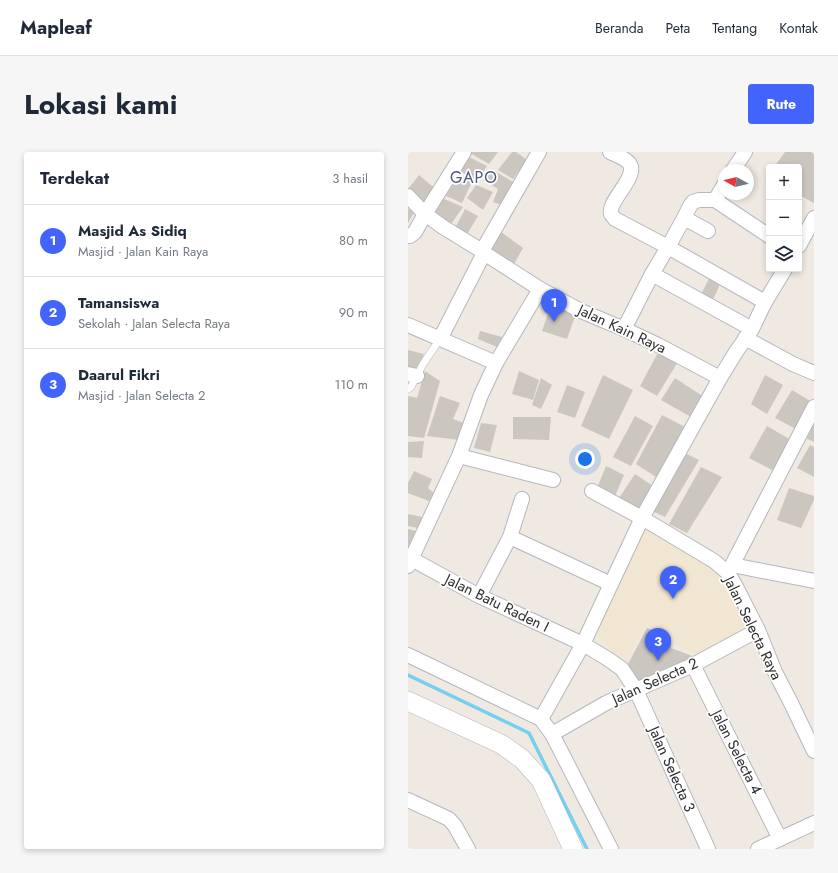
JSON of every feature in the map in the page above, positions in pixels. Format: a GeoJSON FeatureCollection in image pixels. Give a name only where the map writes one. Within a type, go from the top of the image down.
{"type":"FeatureCollection","features":[{"type":"Feature","properties":{"kind":"street"},"geometry":{"type":"LineString","coordinates":[[408,236],[415,232],[464,152]]}},
{"type":"Feature","properties":{"kind":"street"},"geometry":{"type":"LineString","coordinates":[[440,339],[483,252],[540,152]]}},
{"type":"Feature","properties":{"kind":"street"},"geometry":{"type":"LineString","coordinates":[[610,152],[629,162],[631,166],[631,172],[628,180],[611,208],[611,214],[615,219],[765,302]]}},
{"type":"Feature","properties":{"kind":"street"},"geometry":{"type":"LineString","coordinates":[[737,164],[744,152]]}},
{"type":"Feature","properties":{"kind":"street"},"geometry":{"type":"LineString","coordinates":[[715,200],[718,195]]}},
{"type":"Feature","properties":{"kind":"street","name":"Jalan Kain Raya"},"geometry":{"type":"LineString","coordinates":[[408,196],[425,214],[443,227],[540,289],[581,311],[624,328],[720,378]]}},
{"type":"Feature","properties":{"kind":"street"},"geometry":{"type":"LineString","coordinates":[[624,328],[652,274],[690,206],[694,202],[701,199],[715,200],[766,234]]}},
{"type":"Feature","properties":{"kind":"street"},"geometry":{"type":"LineString","coordinates":[[684,218],[708,231]]}},
{"type":"Feature","properties":{"kind":"street"},"geometry":{"type":"LineString","coordinates":[[802,240],[814,218]]}},
{"type":"Feature","properties":{"kind":"street"},"geometry":{"type":"LineString","coordinates":[[541,719],[583,644],[642,518],[720,378],[749,334],[765,302],[783,272]]}},
{"type":"Feature","properties":{"kind":"street"},"geometry":{"type":"LineString","coordinates":[[652,274],[749,334],[793,364],[814,373]]}},
{"type":"Feature","properties":{"kind":"street"},"geometry":{"type":"LineString","coordinates":[[409,561],[459,456],[481,396],[496,363],[540,289]]}},
{"type":"Feature","properties":{"kind":"street"},"geometry":{"type":"LineString","coordinates":[[408,325],[496,363]]}},
{"type":"Feature","properties":{"kind":"street"},"geometry":{"type":"LineString","coordinates":[[814,407],[730,569],[814,581]]}},
{"type":"Feature","properties":{"kind":"street"},"geometry":{"type":"LineString","coordinates":[[459,456],[553,480]]}},
{"type":"Feature","properties":{"kind":"street","name":"Jalan Selecta Raya"},"geometry":{"type":"LineString","coordinates":[[592,491],[642,518],[714,562],[730,569],[734,584],[758,630],[774,672],[792,703],[814,750]]}},
{"type":"Feature","properties":{"kind":"street"},"geometry":{"type":"LineString","coordinates":[[479,596],[510,537],[522,499]]}},
{"type":"Feature","properties":{"kind":"street"},"geometry":{"type":"LineString","coordinates":[[510,537],[611,584]]}},
{"type":"Feature","properties":{"kind":"street","name":"Jalan Batu Raden I"},"geometry":{"type":"LineString","coordinates":[[409,561],[479,596],[583,644],[622,669],[636,690]]}},
{"type":"Feature","properties":{"kind":"street","name":"Jalan Selecta 2"},"geometry":{"type":"LineString","coordinates":[[552,734],[606,703],[693,665],[758,630]]}},
{"type":"Feature","properties":{"kind":"street"},"geometry":{"type":"LineString","coordinates":[[408,655],[541,719],[552,734],[611,849]]}},
{"type":"Feature","properties":{"kind":"street","name":"Jalan Selecta 4"},"geometry":{"type":"LineString","coordinates":[[693,665],[780,839]]}},
{"type":"Feature","properties":{"kind":"street","name":"Jalan Selecta 3"},"geometry":{"type":"LineString","coordinates":[[636,690],[708,849]]}},
{"type":"Feature","properties":{"kind":"street"},"geometry":{"type":"LineString","coordinates":[[408,701],[501,744],[522,759],[541,780],[573,849]]}},
{"type":"Feature","properties":{"kind":"street"},"geometry":{"type":"LineString","coordinates":[[408,800],[449,819],[455,826],[468,849]]}},
{"type":"Feature","properties":{"kind":"street"},"geometry":{"type":"LineString","coordinates":[[758,849],[814,823]]}},
{"type":"Feature","properties":{"kind":"lane"},"geometry":{"type":"LineString","coordinates":[[408,389],[410,388],[412,375],[423,364],[440,339]]}},
{"type":"Feature","properties":{"kind":"shaded area"},"geometry":{"type":"Polygon","coordinates":[[[644,523],[726,575],[751,629],[697,654],[676,646],[674,634],[646,624],[625,664],[593,632],[644,523]]]}},
{"type":"Feature","properties":{"kind":"building"},"geometry":{"type":"Polygon","coordinates":[[[468,152],[498,152],[489,164],[468,152]]]}},
{"type":"Feature","properties":{"kind":"building"},"geometry":{"type":"Polygon","coordinates":[[[512,152],[516,152],[527,160],[513,179],[498,170],[512,152]]]}},
{"type":"Feature","properties":{"kind":"building"},"geometry":{"type":"Polygon","coordinates":[[[785,152],[814,152],[814,203],[802,197],[802,164],[776,164],[785,152]]]}},
{"type":"Feature","properties":{"kind":"building"},"geometry":{"type":"Polygon","coordinates":[[[469,157],[487,166],[477,182],[460,171],[469,157]]]}},
{"type":"Feature","properties":{"kind":"building"},"geometry":{"type":"Polygon","coordinates":[[[491,169],[515,183],[502,205],[493,202],[498,189],[483,180],[491,169]]]}},
{"type":"Feature","properties":{"kind":"building"},"geometry":{"type":"Polygon","coordinates":[[[419,175],[438,191],[427,205],[409,188],[419,175]]]}},
{"type":"Feature","properties":{"kind":"building"},"geometry":{"type":"Polygon","coordinates":[[[459,175],[472,182],[462,203],[446,196],[459,175]]]}},
{"type":"Feature","properties":{"kind":"building"},"geometry":{"type":"Polygon","coordinates":[[[476,185],[493,192],[483,210],[467,198],[476,185]]]}},
{"type":"Feature","properties":{"kind":"building"},"geometry":{"type":"Polygon","coordinates":[[[442,198],[463,207],[449,227],[432,213],[442,198]]]}},
{"type":"Feature","properties":{"kind":"building"},"geometry":{"type":"Polygon","coordinates":[[[408,209],[414,212],[408,223],[408,209]]]}},
{"type":"Feature","properties":{"kind":"building"},"geometry":{"type":"Polygon","coordinates":[[[465,209],[478,216],[466,236],[454,230],[465,209]]]}},
{"type":"Feature","properties":{"kind":"building"},"geometry":{"type":"Polygon","coordinates":[[[500,231],[523,248],[514,264],[490,251],[500,231]]]}},
{"type":"Feature","properties":{"kind":"building"},"geometry":{"type":"Polygon","coordinates":[[[710,277],[721,282],[712,302],[700,296],[710,277]]]}},
{"type":"Feature","properties":{"kind":"building"},"geometry":{"type":"Polygon","coordinates":[[[552,302],[577,311],[567,339],[542,331],[552,302]]]}},
{"type":"Feature","properties":{"kind":"building"},"geometry":{"type":"Polygon","coordinates":[[[480,331],[502,337],[497,347],[478,339],[480,331]]]}},
{"type":"Feature","properties":{"kind":"building"},"geometry":{"type":"Polygon","coordinates":[[[660,349],[679,360],[657,396],[640,386],[660,349]]]}},
{"type":"Feature","properties":{"kind":"building"},"geometry":{"type":"Polygon","coordinates":[[[408,350],[424,354],[416,375],[408,372],[408,350]]]}},
{"type":"Feature","properties":{"kind":"building"},"geometry":{"type":"Polygon","coordinates":[[[425,371],[440,381],[424,438],[408,436],[408,396],[417,398],[425,371]]]}},
{"type":"Feature","properties":{"kind":"building"},"geometry":{"type":"Polygon","coordinates":[[[519,371],[539,380],[533,400],[512,394],[519,371]]]}},
{"type":"Feature","properties":{"kind":"building"},"geometry":{"type":"Polygon","coordinates":[[[603,375],[633,390],[609,439],[581,426],[603,375]]]}},
{"type":"Feature","properties":{"kind":"building"},"geometry":{"type":"Polygon","coordinates":[[[765,375],[783,385],[767,414],[751,404],[765,375]]]}},
{"type":"Feature","properties":{"kind":"building"},"geometry":{"type":"Polygon","coordinates":[[[541,378],[552,385],[541,409],[532,405],[541,378]]]}},
{"type":"Feature","properties":{"kind":"building"},"geometry":{"type":"Polygon","coordinates":[[[675,378],[704,397],[691,417],[661,400],[675,378]]]}},
{"type":"Feature","properties":{"kind":"building"},"geometry":{"type":"Polygon","coordinates":[[[567,385],[585,392],[575,418],[557,412],[567,385]]]}},
{"type":"Feature","properties":{"kind":"building"},"geometry":{"type":"Polygon","coordinates":[[[792,390],[812,402],[796,429],[775,418],[792,390]]]}},
{"type":"Feature","properties":{"kind":"building"},"geometry":{"type":"Polygon","coordinates":[[[440,396],[460,403],[453,419],[464,423],[459,440],[427,436],[440,396]]]}},
{"type":"Feature","properties":{"kind":"building"},"geometry":{"type":"Polygon","coordinates":[[[662,415],[685,427],[656,477],[636,464],[662,415]]]}},
{"type":"Feature","properties":{"kind":"building"},"geometry":{"type":"Polygon","coordinates":[[[635,416],[653,426],[631,466],[613,457],[635,416]]]}},
{"type":"Feature","properties":{"kind":"building"},"geometry":{"type":"Polygon","coordinates":[[[513,417],[551,417],[549,440],[513,439],[513,417]]]}},
{"type":"Feature","properties":{"kind":"building"},"geometry":{"type":"Polygon","coordinates":[[[814,422],[814,442],[807,439],[814,422]]]}},
{"type":"Feature","properties":{"kind":"building"},"geometry":{"type":"Polygon","coordinates":[[[481,423],[497,425],[490,452],[474,448],[481,423]]]}},
{"type":"Feature","properties":{"kind":"building"},"geometry":{"type":"Polygon","coordinates":[[[767,426],[791,440],[772,470],[749,458],[767,426]]]}},
{"type":"Feature","properties":{"kind":"building"},"geometry":{"type":"Polygon","coordinates":[[[424,441],[422,458],[408,457],[408,442],[424,441]]]}},
{"type":"Feature","properties":{"kind":"building"},"geometry":{"type":"Polygon","coordinates":[[[810,445],[814,447],[814,477],[797,468],[810,445]]]}},
{"type":"Feature","properties":{"kind":"building"},"geometry":{"type":"Polygon","coordinates":[[[683,452],[699,460],[665,517],[650,510],[683,452]]]}},
{"type":"Feature","properties":{"kind":"building"},"geometry":{"type":"Polygon","coordinates":[[[606,466],[624,475],[615,496],[597,488],[606,466]]]}},
{"type":"Feature","properties":{"kind":"building"},"geometry":{"type":"Polygon","coordinates":[[[701,467],[722,477],[687,533],[669,524],[701,467]]]}},
{"type":"Feature","properties":{"kind":"building"},"geometry":{"type":"Polygon","coordinates":[[[414,471],[432,479],[428,488],[434,493],[429,501],[408,493],[408,483],[414,471]]]}},
{"type":"Feature","properties":{"kind":"building"},"geometry":{"type":"Polygon","coordinates":[[[635,474],[653,486],[639,509],[619,498],[635,474]]]}},
{"type":"Feature","properties":{"kind":"building"},"geometry":{"type":"Polygon","coordinates":[[[789,488],[814,496],[814,500],[801,528],[777,520],[789,488]]]}},
{"type":"Feature","properties":{"kind":"building"},"geometry":{"type":"Polygon","coordinates":[[[408,514],[422,517],[418,528],[408,526],[408,514]]]}},
{"type":"Feature","properties":{"kind":"building"},"geometry":{"type":"Polygon","coordinates":[[[408,529],[420,532],[408,550],[408,529]]]}},
{"type":"Feature","properties":{"kind":"building"},"geometry":{"type":"Polygon","coordinates":[[[647,628],[671,637],[671,648],[695,657],[637,687],[627,666],[647,628]]]}},
{"type":"Feature","properties":{"kind":"waterway"},"geometry":{"type":"LineString","coordinates":[[408,675],[529,733],[587,849]]}},
{"type":"Feature","properties":{"kind":"place","name":"Masjid As Sidiq"},"geometry":{"type":"Point","coordinates":[554,322]}},
{"type":"Feature","properties":{"kind":"place","name":"Tamansiswa"},"geometry":{"type":"Point","coordinates":[673,599]}},
{"type":"Feature","properties":{"kind":"place","name":"Daarul Fikri"},"geometry":{"type":"Point","coordinates":[658,661]}},
{"type":"Feature","properties":{"kind":"district","name":"GAPO"},"geometry":{"type":"Point","coordinates":[474,177]}}]}
